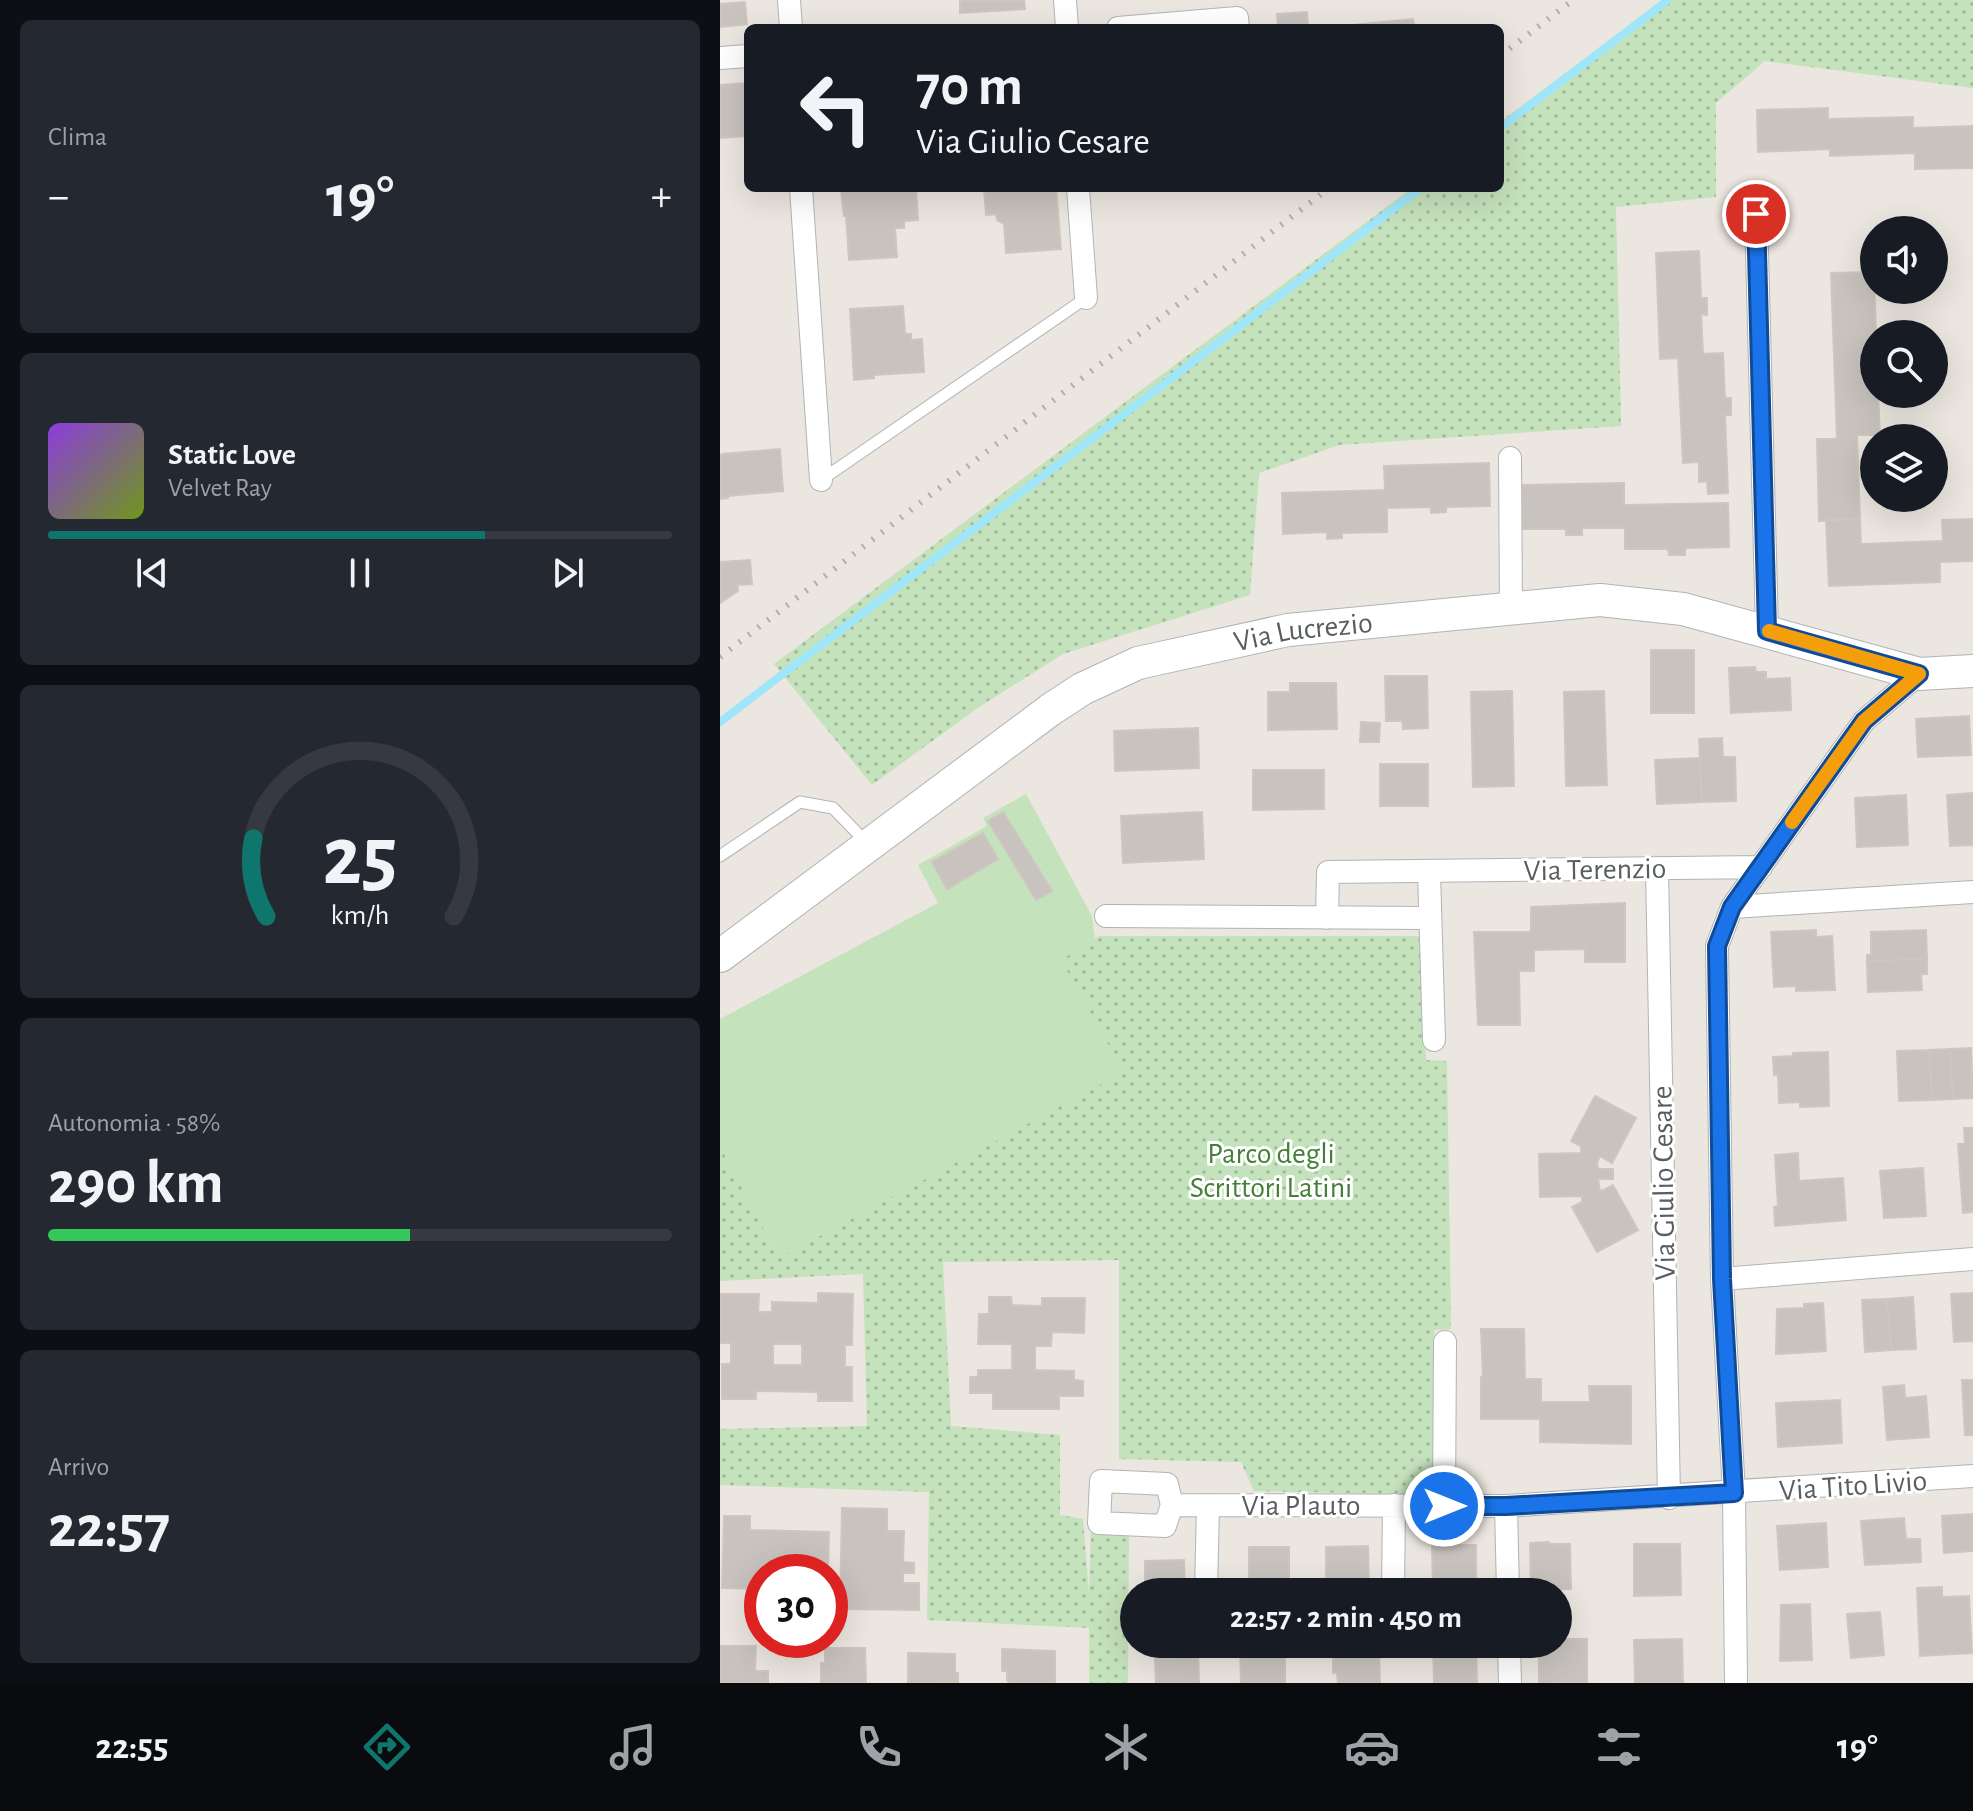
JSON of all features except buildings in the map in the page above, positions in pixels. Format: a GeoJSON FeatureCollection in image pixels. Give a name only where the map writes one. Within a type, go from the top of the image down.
{"type":"FeatureCollection","features":[{"type":"Feature","properties":{"kind":"street"},"geometry":{"type":"LineString","coordinates":[[789,0],[791,24]]}},
{"type":"Feature","properties":{"kind":"street"},"geometry":{"type":"LineString","coordinates":[[1065,0],[1067,24]]}},
{"type":"Feature","properties":{"kind":"street"},"geometry":{"type":"LineString","coordinates":[[1166,24],[1237,18],[1238,24]]}},
{"type":"Feature","properties":{"kind":"street"},"geometry":{"type":"LineString","coordinates":[[720,58],[744,56]]}},
{"type":"Feature","properties":{"kind":"street"},"geometry":{"type":"LineString","coordinates":[[801,192],[821,480]]}},
{"type":"Feature","properties":{"kind":"street"},"geometry":{"type":"LineString","coordinates":[[1078,192],[1086,298]]}},
{"type":"Feature","properties":{"kind":"street"},"geometry":{"type":"LineString","coordinates":[[1756,214],[1767,631]]}},
{"type":"Feature","properties":{"kind":"street"},"geometry":{"type":"LineString","coordinates":[[1510,458],[1511,609]]}},
{"type":"Feature","properties":{"kind":"street","name":"Via Lucrezio"},"geometry":{"type":"LineString","coordinates":[[720,956],[1050,710],[1082,689],[1138,663],[1288,630],[1600,600],[1683,609],[1919,674],[1973,671]]}},
{"type":"Feature","properties":{"kind":"street","name":"Via Giulio Cesare"},"geometry":{"type":"LineString","coordinates":[[1736,1683],[1734,1493],[1722,1279],[1717,946],[1732,907],[1864,721],[1919,674]]}},
{"type":"Feature","properties":{"kind":"street","name":"Via Terenzio"},"geometry":{"type":"LineString","coordinates":[[1327,918],[1328,872],[1761,867]]}},
{"type":"Feature","properties":{"kind":"street","name":"Via Giulio Cesare"},"geometry":{"type":"LineString","coordinates":[[1657,868],[1669,1498]]}},
{"type":"Feature","properties":{"kind":"street"},"geometry":{"type":"LineString","coordinates":[[1429,872],[1434,1040]]}},
{"type":"Feature","properties":{"kind":"street"},"geometry":{"type":"LineString","coordinates":[[1732,907],[1973,892]]}},
{"type":"Feature","properties":{"kind":"street"},"geometry":{"type":"LineString","coordinates":[[1106,916],[1429,918]]}},
{"type":"Feature","properties":{"kind":"street"},"geometry":{"type":"LineString","coordinates":[[1722,1279],[1973,1259]]}},
{"type":"Feature","properties":{"kind":"street"},"geometry":{"type":"LineString","coordinates":[[1444,1506],[1445,1342]]}},
{"type":"Feature","properties":{"kind":"street","name":"Via Tito Livio"},"geometry":{"type":"LineString","coordinates":[[1734,1493],[1973,1476]]}},
{"type":"Feature","properties":{"kind":"street","name":"Via Plauto"},"geometry":{"type":"LineString","coordinates":[[1172,1505],[1506,1506],[1734,1493]]}},
{"type":"Feature","properties":{"kind":"street","name":"Via Plauto"},"geometry":{"type":"LineString","coordinates":[[1206,1578],[1208,1505]]}},
{"type":"Feature","properties":{"kind":"street","name":"Via Plauto"},"geometry":{"type":"LineString","coordinates":[[1393,1578],[1394,1505]]}},
{"type":"Feature","properties":{"kind":"street"},"geometry":{"type":"LineString","coordinates":[[1506,1506],[1508,1578]]}},
{"type":"Feature","properties":{"kind":"street"},"geometry":{"type":"LineString","coordinates":[[1509,1658],[1510,1683]]}},
{"type":"Feature","properties":{"kind":"lane"},"geometry":{"type":"LineString","coordinates":[[821,480],[1086,298]]}},
{"type":"Feature","properties":{"kind":"lane"},"geometry":{"type":"LineString","coordinates":[[720,856],[800,802],[833,808],[869,845]]}},
{"type":"Feature","properties":{"kind":"green space"},"geometry":{"type":"Polygon","coordinates":[[[1663,0],[1973,0],[1973,88],[1765,61],[1716,103],[1716,197],[1616,207],[1621,426],[1339,445],[1259,473],[1250,595],[1063,654],[979,707],[872,785],[774,664],[1407,192],[1504,192],[1504,119],[1663,0]]]}},
{"type":"Feature","properties":{"kind":"green space"},"geometry":{"type":"Polygon","coordinates":[[[1026,794],[1092,916],[1095,939],[1061,960],[1124,1072],[779,1258],[720,1146],[720,1019],[938,903],[918,865],[987,826],[983,818],[1026,794]]]}},
{"type":"Feature","properties":{"kind":"green space","name":"Parco degli Scrittori Latini"},"geometry":{"type":"Polygon","coordinates":[[[1099,936],[1419,936],[1426,1060],[1447,1061],[1451,1329],[1434,1330],[1435,1495],[1254,1491],[1241,1462],[1119,1459],[1119,1260],[943,1262],[951,1426],[1060,1435],[1060,1515],[1083,1519],[1089,1594],[1091,1526],[1129,1532],[1129,1578],[1120,1578],[1120,1658],[1128,1658],[1128,1683],[1089,1683],[1089,1628],[927,1620],[929,1492],[720,1485],[720,1429],[867,1426],[863,1274],[720,1281],[720,1146],[779,1258],[1123,1072],[1060,960],[1099,936]]]}},
{"type":"Feature","properties":{"kind":"waterway"},"geometry":{"type":"LineString","coordinates":[[1504,125],[1668,0]]}},
{"type":"Feature","properties":{"kind":"waterway"},"geometry":{"type":"LineString","coordinates":[[720,722],[1416,192]]}},
{"type":"Feature","properties":{"kind":"railway"},"geometry":{"type":"LineString","coordinates":[[1504,53],[1573,0]]}},
{"type":"Feature","properties":{"kind":"railway"},"geometry":{"type":"LineString","coordinates":[[720,657],[1324,192]]}},
{"type":"Feature","properties":{"kind":"slow traffic"},"geometry":{"type":"LineString","coordinates":[[1769,631],[1919,674],[1864,721],[1792,822]]}},
{"type":"Feature","properties":{"kind":"route"},"geometry":{"type":"LineString","coordinates":[[1444,1506],[1506,1506],[1734,1493],[1722,1279],[1717,946],[1732,907],[1864,721],[1919,674],[1767,631],[1756,214]]}}]}
